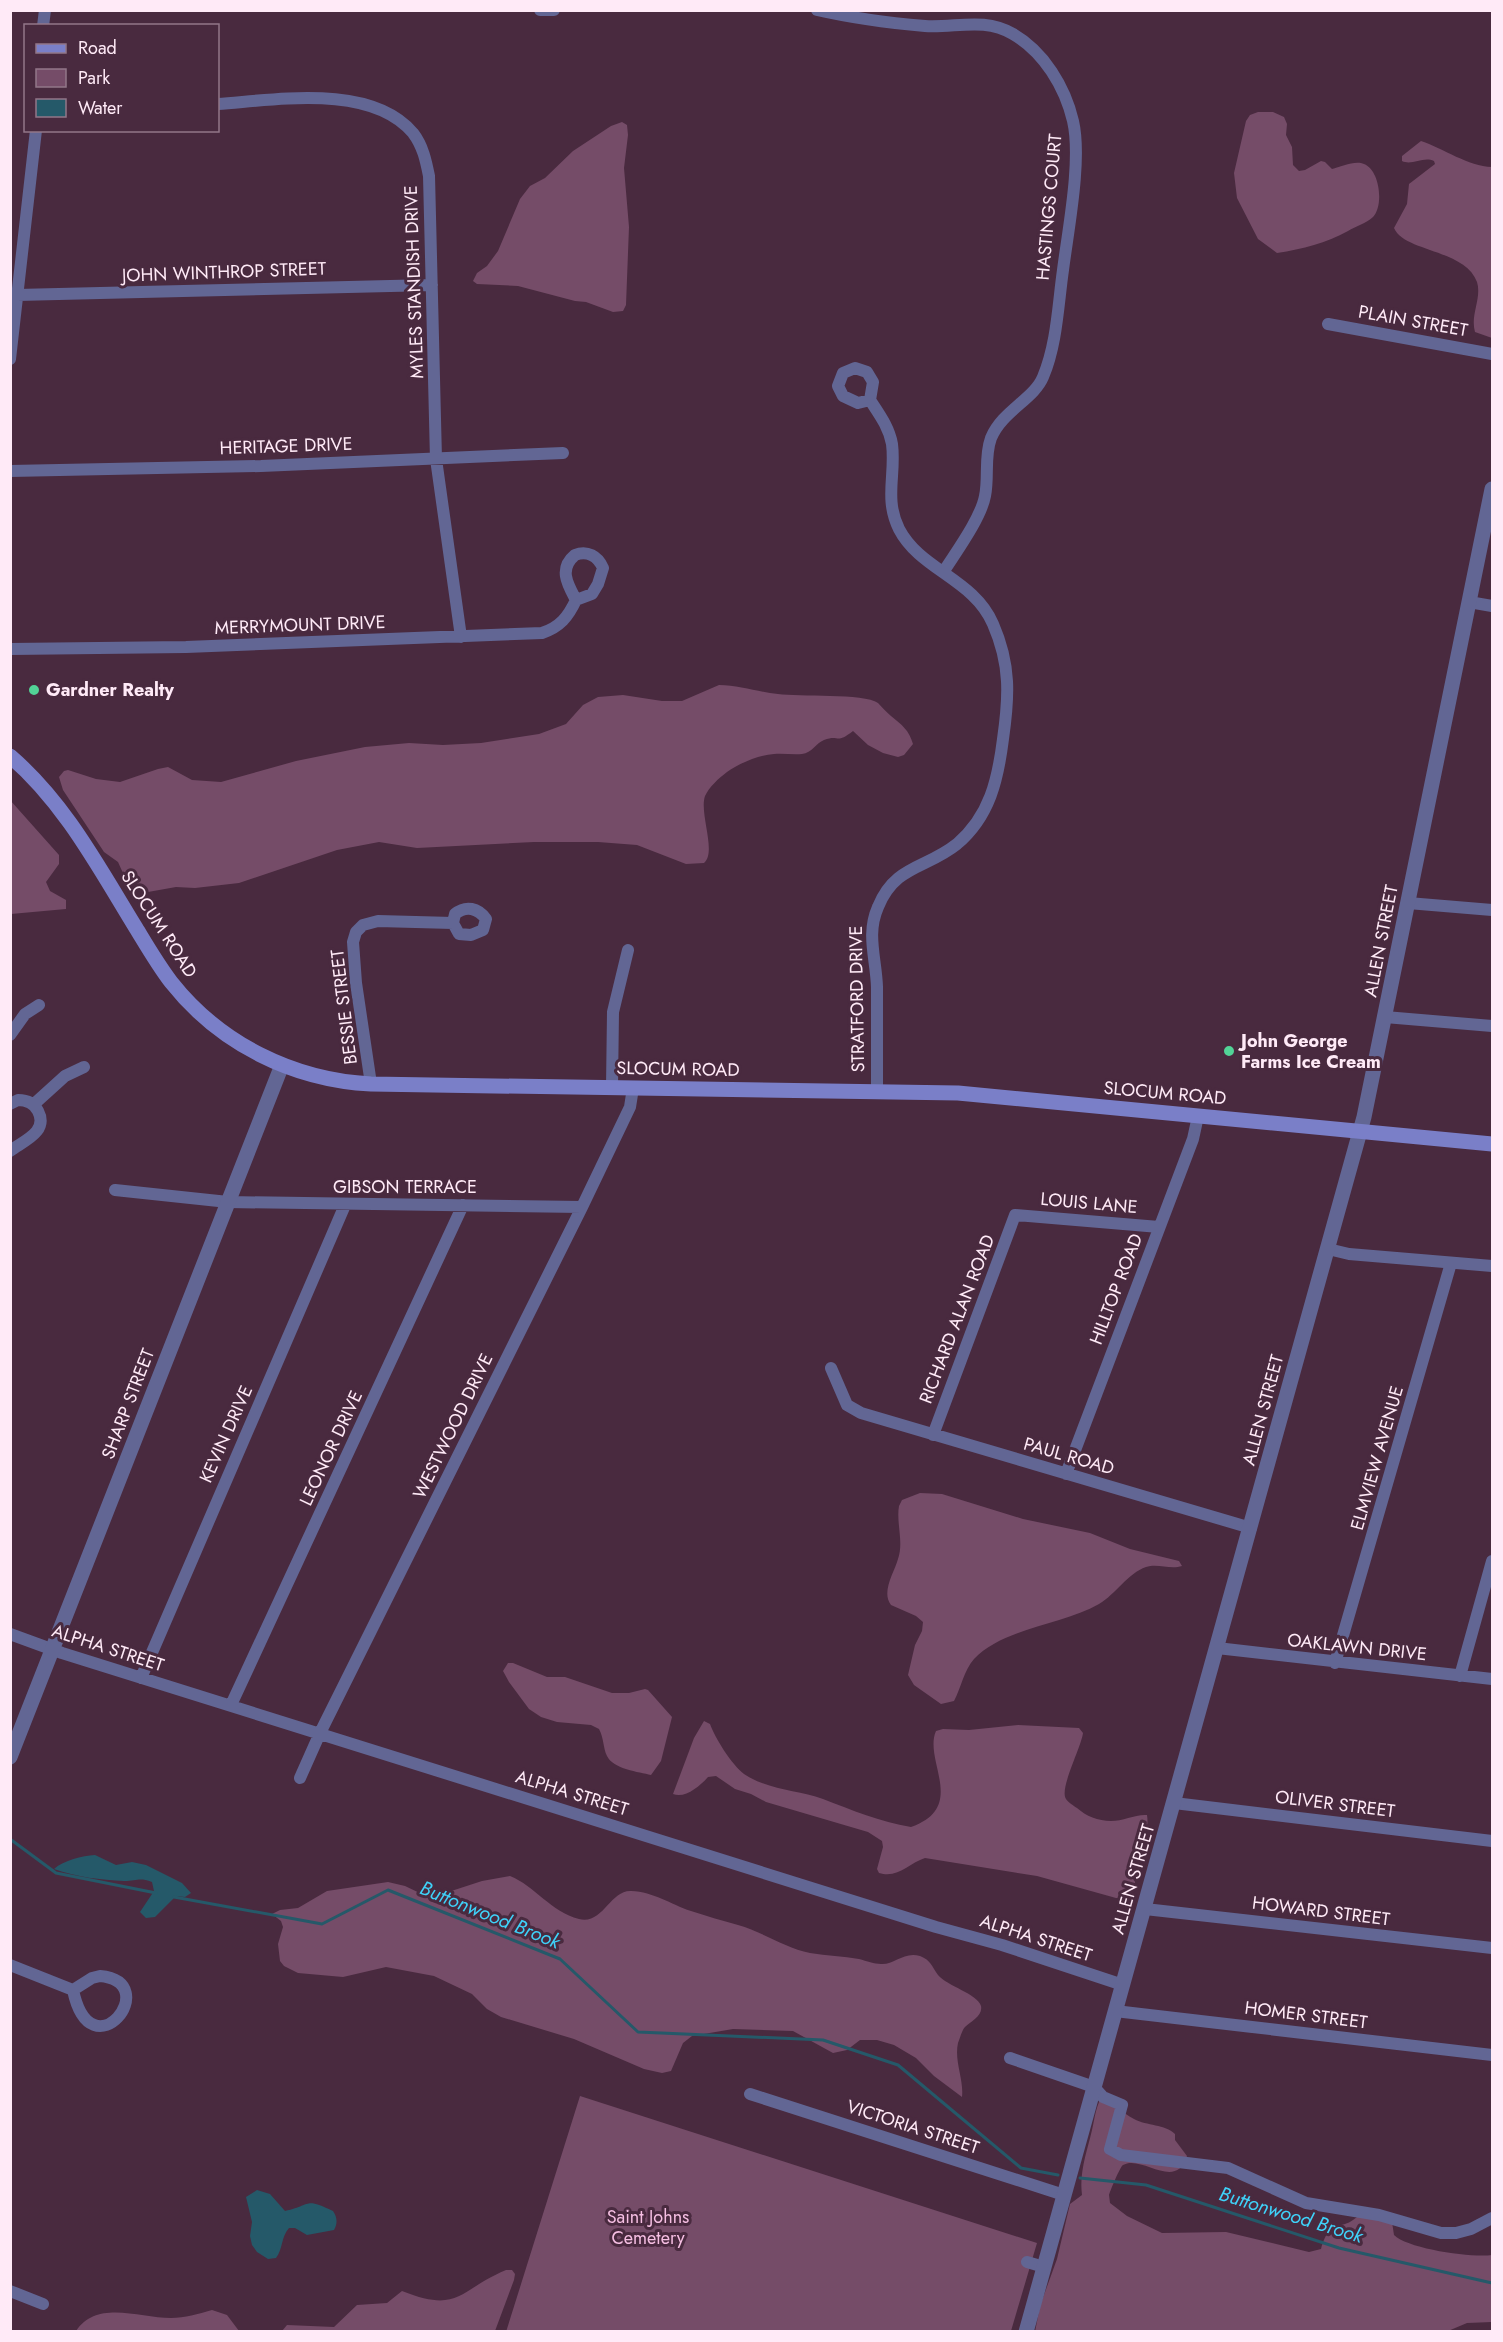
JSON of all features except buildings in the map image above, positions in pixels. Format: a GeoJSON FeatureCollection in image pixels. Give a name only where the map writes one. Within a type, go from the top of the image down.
{"type":"FeatureCollection","features":[{"type":"Feature","properties":{"kind":"main road","name":"SLOCUM ROAD"},"geometry":{"type":"LineString","coordinates":[[10,756],[44,789],[74,827],[161,968],[179,991],[222,1032],[248,1048],[282,1065],[324,1078],[371,1084],[976,1094],[1492,1144]]}},
{"type":"Feature","properties":{"kind":"street"},"geometry":{"type":"LineString","coordinates":[[540,10],[554,10]]}},
{"type":"Feature","properties":{"kind":"street","name":"HASTINGS COURT"},"geometry":{"type":"LineString","coordinates":[[817,10],[913,25],[980,23],[1003,28],[1027,43],[1049,68],[1064,94],[1073,120],[1076,138],[1073,184],[1052,349],[1040,384],[1013,408],[993,435],[987,452],[984,503],[944,572]]}},
{"type":"Feature","properties":{"kind":"street","name":"MYLES STANDISH DRIVE"},"geometry":{"type":"LineString","coordinates":[[219,104],[324,98],[343,100],[374,107],[407,127],[421,146],[429,176],[436,459],[462,637]]}},
{"type":"Feature","properties":{"kind":"street"},"geometry":{"type":"LineString","coordinates":[[10,359],[36,132]]}},
{"type":"Feature","properties":{"kind":"street","name":"JOHN WINTHROP STREET"},"geometry":{"type":"LineString","coordinates":[[17,296],[432,285]]}},
{"type":"Feature","properties":{"kind":"street","name":"PLAIN STREET"},"geometry":{"type":"LineString","coordinates":[[1328,324],[1492,354]]}},
{"type":"Feature","properties":{"kind":"street","name":"STRATFORD DRIVE"},"geometry":{"type":"LineString","coordinates":[[870,400],[885,423],[891,443],[890,495],[899,529],[918,553],[972,594],[993,622],[1007,667],[1009,684],[994,789],[976,823],[949,850],[894,880],[874,916],[871,940],[876,976],[877,1091]]}},
{"type":"Feature","properties":{"kind":"street","name":"HERITAGE DRIVE"},"geometry":{"type":"LineString","coordinates":[[10,471],[436,459],[563,453]]}},
{"type":"Feature","properties":{"kind":"street","name":"ALLEN STREET"},"geometry":{"type":"LineString","coordinates":[[1026,2331],[1360,1131],[1492,489]]}},
{"type":"Feature","properties":{"kind":"street","name":"MERRYMOUNT DRIVE"},"geometry":{"type":"LineString","coordinates":[[10,649],[198,646],[522,635],[550,630],[566,620],[576,600]]}},
{"type":"Feature","properties":{"kind":"street"},"geometry":{"type":"LineString","coordinates":[[1469,602],[1492,606]]}},
{"type":"Feature","properties":{"kind":"street"},"geometry":{"type":"LineString","coordinates":[[1408,903],[1492,910]]}},
{"type":"Feature","properties":{"kind":"street","name":"BESSIE STREET"},"geometry":{"type":"LineString","coordinates":[[371,1084],[356,983],[354,938],[360,927],[378,921],[453,923]]}},
{"type":"Feature","properties":{"kind":"street"},"geometry":{"type":"LineString","coordinates":[[612,1087],[613,1012],[628,950]]}},
{"type":"Feature","properties":{"kind":"street"},"geometry":{"type":"LineString","coordinates":[[10,1035],[25,1014],[39,1005]]}},
{"type":"Feature","properties":{"kind":"street"},"geometry":{"type":"LineString","coordinates":[[1385,1017],[1492,1026]]}},
{"type":"Feature","properties":{"kind":"street","name":"SHARP STREET"},"geometry":{"type":"LineString","coordinates":[[10,1756],[282,1065]]}},
{"type":"Feature","properties":{"kind":"street"},"geometry":{"type":"LineString","coordinates":[[33,1105],[65,1076],[84,1067]]}},
{"type":"Feature","properties":{"kind":"street","name":"WESTWOOD DRIVE"},"geometry":{"type":"LineString","coordinates":[[300,1778],[320,1733],[582,1207],[630,1107],[633,1088]]}},
{"type":"Feature","properties":{"kind":"street"},"geometry":{"type":"LineString","coordinates":[[10,1104],[15,1100],[21,1100],[33,1105],[39,1113],[39,1127],[32,1137],[12,1147]]}},
{"type":"Feature","properties":{"kind":"street","name":"HILLTOP ROAD"},"geometry":{"type":"LineString","coordinates":[[1066,1474],[1193,1139],[1198,1116]]}},
{"type":"Feature","properties":{"kind":"street","name":"GIBSON TERRACE"},"geometry":{"type":"LineString","coordinates":[[115,1190],[228,1202],[582,1207]]}},
{"type":"Feature","properties":{"kind":"street","name":"LEONOR DRIVE"},"geometry":{"type":"LineString","coordinates":[[231,1706],[463,1204]]}},
{"type":"Feature","properties":{"kind":"street","name":"KEVIN DRIVE"},"geometry":{"type":"LineString","coordinates":[[141,1678],[345,1205]]}},
{"type":"Feature","properties":{"kind":"street","name":"LOUIS LANE"},"geometry":{"type":"LineString","coordinates":[[1016,1215],[1159,1227]]}},
{"type":"Feature","properties":{"kind":"street","name":"RICHARD ALAN ROAD"},"geometry":{"type":"LineString","coordinates":[[933,1435],[1016,1215]]}},
{"type":"Feature","properties":{"kind":"street"},"geometry":{"type":"LineString","coordinates":[[1328,1250],[1349,1254],[1492,1266]]}},
{"type":"Feature","properties":{"kind":"street","name":"ELMVIEW AVENUE"},"geometry":{"type":"LineString","coordinates":[[1335,1663],[1451,1263]]}},
{"type":"Feature","properties":{"kind":"street","name":"PAUL ROAD"},"geometry":{"type":"LineString","coordinates":[[831,1368],[847,1405],[876,1419],[1251,1528]]}},
{"type":"Feature","properties":{"kind":"street"},"geometry":{"type":"LineString","coordinates":[[1460,1676],[1492,1562]]}},
{"type":"Feature","properties":{"kind":"street","name":"ALPHA STREET"},"geometry":{"type":"LineString","coordinates":[[10,1634],[52,1650],[936,1927],[1002,1945],[1123,1985]]}},
{"type":"Feature","properties":{"kind":"street","name":"OAKLAWN DRIVE"},"geometry":{"type":"LineString","coordinates":[[1217,1648],[1492,1679]]}},
{"type":"Feature","properties":{"kind":"street","name":"OLIVER STREET"},"geometry":{"type":"LineString","coordinates":[[1174,1803],[1492,1841]]}},
{"type":"Feature","properties":{"kind":"street","name":"HOWARD STREET"},"geometry":{"type":"LineString","coordinates":[[1145,1909],[1492,1948]]}},
{"type":"Feature","properties":{"kind":"street"},"geometry":{"type":"LineString","coordinates":[[10,1965],[73,1990]]}},
{"type":"Feature","properties":{"kind":"street"},"geometry":{"type":"LineString","coordinates":[[110,1977],[122,1986],[127,1996],[126,2004],[118,2019],[109,2025],[99,2025],[87,2021],[81,2015],[73,1990],[92,1978],[110,1977]]}},
{"type":"Feature","properties":{"kind":"street","name":"HOMER STREET"},"geometry":{"type":"LineString","coordinates":[[1115,2011],[1492,2055]]}},
{"type":"Feature","properties":{"kind":"street"},"geometry":{"type":"LineString","coordinates":[[1010,2058],[1094,2087],[1103,2097],[1122,2105],[1110,2148],[1121,2155],[1212,2164],[1228,2168],[1306,2203],[1379,2215],[1441,2233],[1456,2234],[1492,2218]]}},
{"type":"Feature","properties":{"kind":"street","name":"VICTORIA STREET"},"geometry":{"type":"LineString","coordinates":[[750,2094],[1064,2195]]}},
{"type":"Feature","properties":{"kind":"street"},"geometry":{"type":"LineString","coordinates":[[1027,2262],[1044,2267]]}},
{"type":"Feature","properties":{"kind":"street"},"geometry":{"type":"LineString","coordinates":[[10,2290],[43,2304]]}},
{"type":"Feature","properties":{"kind":"green space"},"geometry":{"type":"Polygon","coordinates":[[[1258,112],[1273,112],[1284,117],[1287,124],[1286,135],[1292,147],[1293,165],[1299,171],[1321,161],[1332,169],[1356,163],[1364,164],[1369,168],[1374,173],[1379,189],[1378,205],[1373,217],[1331,239],[1277,253],[1258,239],[1237,198],[1234,173],[1246,121],[1250,115],[1258,112]]]}},
{"type":"Feature","properties":{"kind":"green space"},"geometry":{"type":"Polygon","coordinates":[[[622,122],[627,125],[628,135],[624,168],[629,227],[626,305],[623,311],[613,312],[586,302],[518,286],[477,284],[473,281],[477,273],[487,266],[498,251],[520,199],[530,186],[545,178],[573,151],[611,126],[622,122]]]}},
{"type":"Feature","properties":{"kind":"green space"},"geometry":{"type":"Polygon","coordinates":[[[1421,141],[1465,160],[1492,167],[1492,338],[1475,332],[1474,319],[1478,288],[1470,271],[1448,257],[1410,242],[1400,236],[1394,228],[1407,204],[1409,184],[1435,164],[1430,160],[1402,161],[1402,156],[1421,141]]]}},
{"type":"Feature","properties":{"kind":"green space"},"geometry":{"type":"Polygon","coordinates":[[[719,685],[787,695],[871,700],[878,703],[902,725],[913,744],[904,755],[898,757],[883,753],[868,745],[853,731],[840,738],[824,740],[805,753],[768,755],[756,758],[727,772],[705,796],[704,813],[709,850],[708,858],[704,863],[686,864],[637,845],[598,842],[534,842],[417,848],[379,842],[337,850],[239,883],[195,888],[176,887],[148,892],[138,890],[127,882],[118,862],[104,852],[63,790],[59,777],[68,770],[96,779],[120,782],[168,767],[192,780],[221,782],[296,761],[365,747],[409,743],[443,745],[481,743],[539,734],[566,724],[583,705],[598,697],[623,695],[662,701],[682,701],[719,685]]]}},
{"type":"Feature","properties":{"kind":"green space"},"geometry":{"type":"Polygon","coordinates":[[[10,800],[59,855],[59,864],[46,882],[50,891],[66,900],[66,909],[11,914],[10,800]]]}},
{"type":"Feature","properties":{"kind":"green space"},"geometry":{"type":"Polygon","coordinates":[[[920,1493],[942,1494],[1023,1519],[1090,1533],[1130,1549],[1179,1561],[1182,1566],[1146,1567],[1133,1574],[1099,1604],[1001,1640],[974,1659],[954,1701],[941,1704],[914,1685],[908,1675],[923,1622],[916,1616],[891,1605],[887,1594],[900,1553],[899,1506],[902,1500],[920,1493]]]}},
{"type":"Feature","properties":{"kind":"green space"},"geometry":{"type":"Polygon","coordinates":[[[508,1663],[547,1677],[565,1677],[612,1693],[648,1690],[672,1717],[661,1761],[651,1775],[620,1767],[607,1756],[599,1729],[591,1725],[557,1722],[541,1717],[529,1709],[509,1682],[503,1671],[508,1663]]]}},
{"type":"Feature","properties":{"kind":"green space"},"geometry":{"type":"Polygon","coordinates":[[[704,1721],[710,1724],[734,1764],[753,1779],[773,1787],[823,1799],[877,1819],[911,1827],[928,1818],[937,1808],[941,1795],[934,1743],[936,1731],[1018,1725],[1079,1728],[1083,1733],[1065,1787],[1066,1799],[1084,1813],[1101,1820],[1116,1821],[1147,1815],[1146,1835],[1135,1866],[1134,1891],[1127,1898],[1116,1898],[1037,1876],[925,1858],[892,1874],[879,1873],[877,1869],[883,1847],[882,1841],[868,1832],[766,1802],[735,1789],[716,1776],[708,1777],[697,1788],[687,1793],[673,1794],[694,1738],[704,1721]]]}},
{"type":"Feature","properties":{"kind":"green space"},"geometry":{"type":"Polygon","coordinates":[[[510,1876],[519,1880],[560,1911],[579,1919],[594,1917],[617,1896],[631,1891],[655,1896],[810,1953],[881,1964],[909,1955],[920,1956],[929,1962],[942,1979],[974,1998],[981,2006],[980,2013],[964,2028],[958,2043],[957,2056],[962,2097],[934,2076],[916,2058],[894,2045],[877,2040],[860,2040],[847,2050],[833,2053],[793,2031],[733,2029],[692,2036],[683,2043],[671,2071],[662,2073],[644,2069],[574,2039],[501,2017],[487,2009],[472,1994],[434,1976],[386,1967],[343,1977],[298,1973],[284,1966],[280,1961],[278,1944],[283,1927],[281,1921],[272,1914],[280,1910],[298,1908],[327,1891],[388,1882],[405,1886],[426,1896],[436,1896],[482,1881],[510,1876]]]}},
{"type":"Feature","properties":{"kind":"green space"},"geometry":{"type":"Polygon","coordinates":[[[1103,2094],[1134,2119],[1171,2131],[1187,2156],[1182,2166],[1175,2171],[1167,2172],[1131,2163],[1123,2165],[1109,2195],[1110,2203],[1127,2216],[1162,2233],[1226,2232],[1309,2252],[1321,2249],[1329,2231],[1333,2228],[1353,2220],[1360,2214],[1392,2222],[1394,2235],[1412,2244],[1456,2254],[1492,2255],[1492,2322],[1467,2323],[1448,2331],[1035,2332],[1040,2306],[1057,2259],[1070,2204],[1082,2195],[1084,2162],[1096,2111],[1103,2094]]]}},
{"type":"Feature","properties":{"kind":"green space","name":"Saint Johns Cemetery"},"geometry":{"type":"Polygon","coordinates":[[[580,2096],[1037,2243],[1011,2331],[506,2332],[580,2096]]]}},
{"type":"Feature","properties":{"kind":"green space"},"geometry":{"type":"Polygon","coordinates":[[[506,2270],[512,2270],[515,2274],[514,2280],[495,2331],[282,2331],[287,2325],[334,2327],[357,2305],[387,2303],[402,2291],[421,2298],[448,2300],[458,2297],[506,2270]]]}},
{"type":"Feature","properties":{"kind":"green space"},"geometry":{"type":"Polygon","coordinates":[[[212,2310],[227,2315],[239,2331],[76,2331],[85,2321],[95,2315],[107,2313],[120,2312],[171,2318],[186,2317],[212,2310]]]}},
{"type":"Feature","properties":{"kind":"water"},"geometry":{"type":"Polygon","coordinates":[[[95,1855],[116,1865],[132,1862],[146,1865],[182,1883],[191,1893],[185,1897],[176,1896],[155,1917],[146,1918],[140,1912],[154,1891],[152,1882],[141,1879],[124,1881],[98,1879],[54,1869],[73,1859],[95,1855]]]}},
{"type":"Feature","properties":{"kind":"water"},"geometry":{"type":"Polygon","coordinates":[[[257,2190],[270,2194],[285,2211],[312,2203],[333,2211],[336,2220],[334,2230],[307,2235],[295,2228],[289,2228],[276,2258],[268,2259],[257,2252],[250,2236],[252,2222],[246,2197],[257,2190]]]}},
{"type":"Feature","properties":{"kind":"waterway","name":"Buttonwood Brook"},"geometry":{"type":"LineString","coordinates":[[10,1839],[56,1873],[156,1893]]}},
{"type":"Feature","properties":{"kind":"waterway","name":"Buttonwood Brook"},"geometry":{"type":"LineString","coordinates":[[174,1897],[322,1924],[388,1890],[560,1959],[638,2032],[823,2040],[898,2065],[1021,2168],[1058,2175]]}},
{"type":"Feature","properties":{"kind":"waterway","name":"Buttonwood Brook"},"geometry":{"type":"LineString","coordinates":[[1080,2178],[1146,2185],[1339,2248],[1492,2283]]}},
{"type":"Feature","properties":{"kind":"place","name":"Gardner Realty"},"geometry":{"type":"Point","coordinates":[34,690]}},
{"type":"Feature","properties":{"kind":"place","name":"John George Farms Ice Cream"},"geometry":{"type":"Point","coordinates":[1229,1051]}}]}
